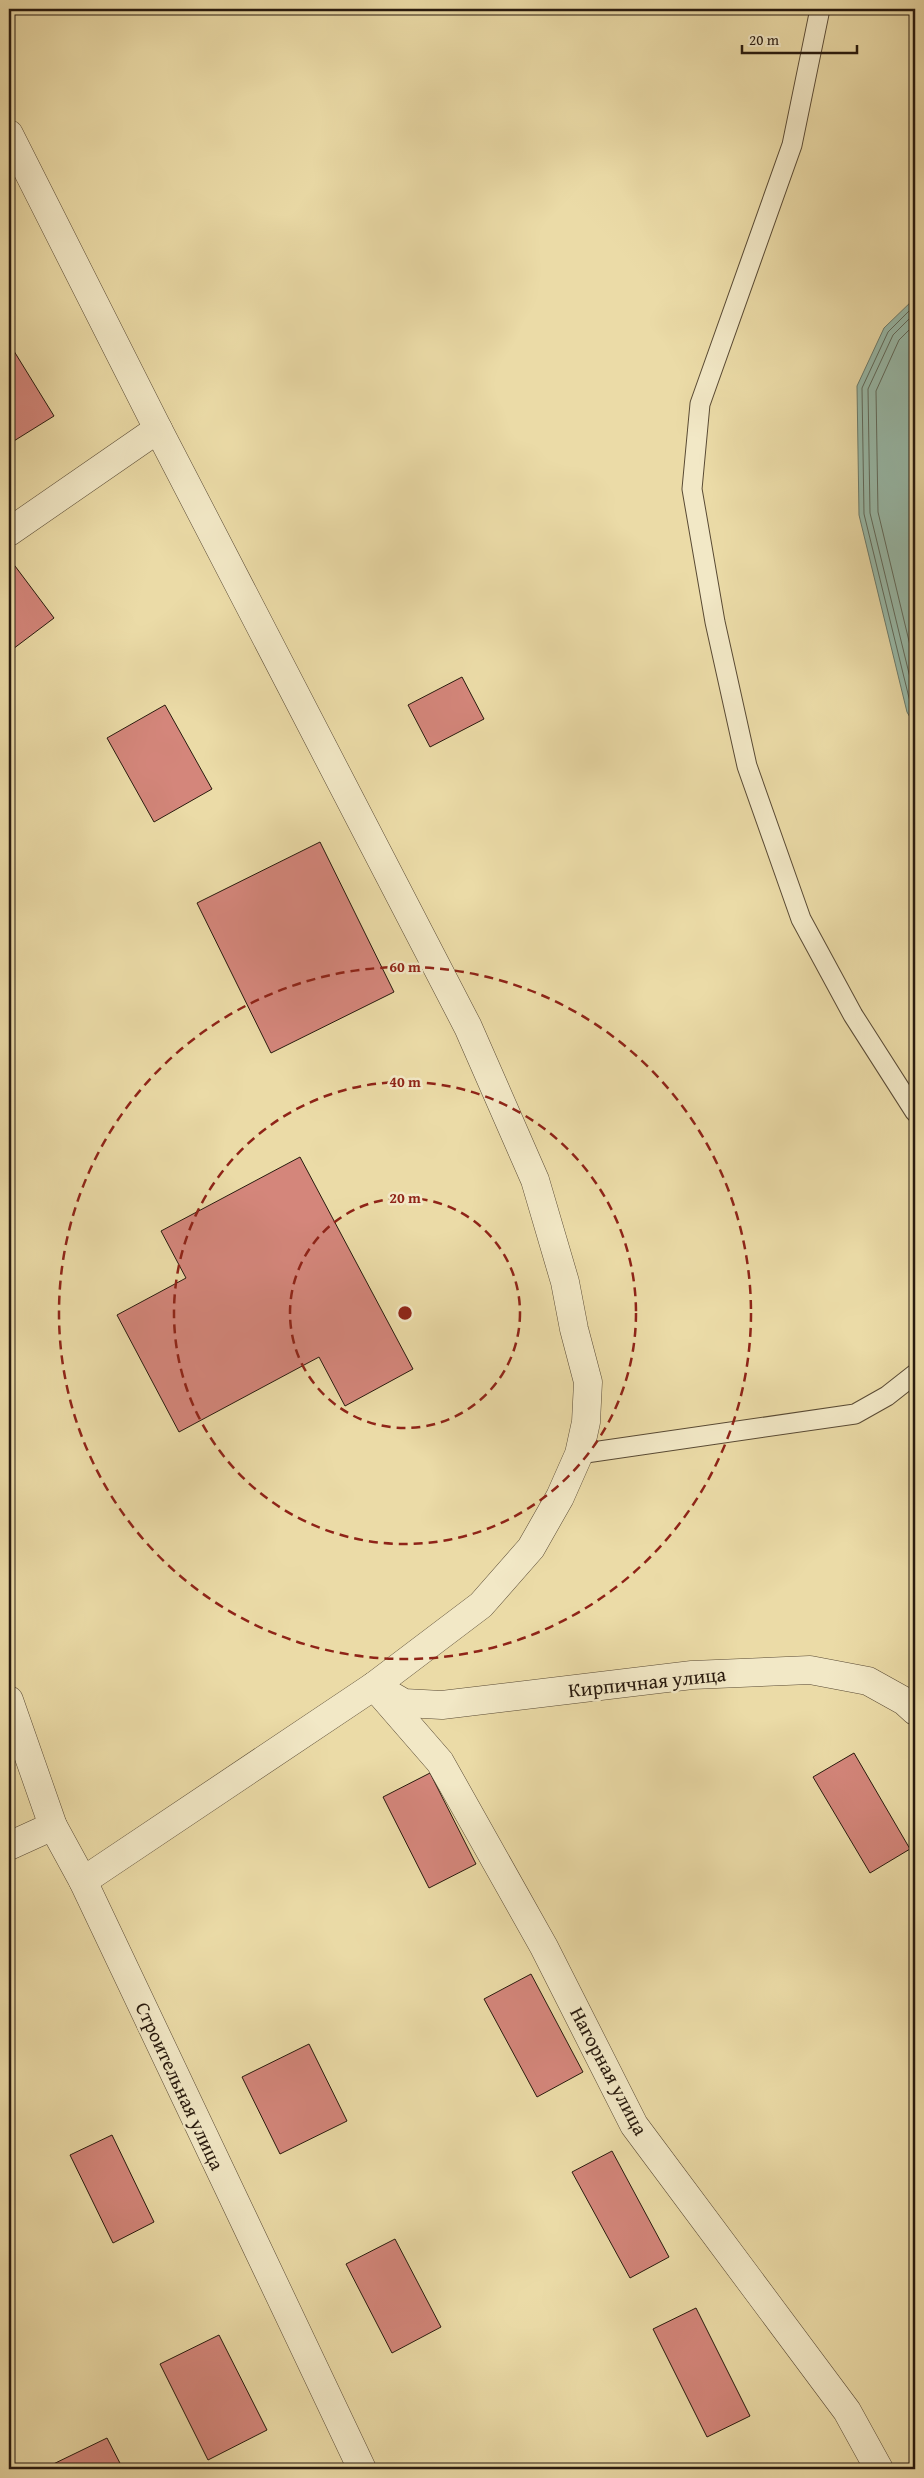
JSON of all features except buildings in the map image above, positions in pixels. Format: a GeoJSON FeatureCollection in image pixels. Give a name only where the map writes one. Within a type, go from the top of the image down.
{"type":"FeatureCollection","features":[{"type":"Feature","properties":{"kind":"street"},"geometry":{"type":"LineString","coordinates":[[9,134],[158,429],[468,1026],[535,1180],[565,1282],[574,1329],[588,1382],[586,1422],[579,1454],[560,1497],[530,1548],[481,1605],[374,1686],[83,1881]]}},
{"type":"Feature","properties":{"kind":"street"},"geometry":{"type":"LineString","coordinates":[[9,532],[158,429]]}},
{"type":"Feature","properties":{"kind":"street","name":"Кирпичная улица"},"geometry":{"type":"LineString","coordinates":[[374,1686],[404,1703],[442,1705],[692,1675],[810,1670],[868,1681],[904,1701],[915,1711]]}},
{"type":"Feature","properties":{"kind":"street","name":"Нагорная улица"},"geometry":{"type":"LineString","coordinates":[[374,1686],[440,1762],[544,1947],[634,2125],[847,2411],[879,2469]]}},
{"type":"Feature","properties":{"kind":"street","name":"Строительная улица"},"geometry":{"type":"LineString","coordinates":[[9,1700],[15,1741],[53,1826],[83,1881],[362,2469]]}},
{"type":"Feature","properties":{"kind":"street"},"geometry":{"type":"LineString","coordinates":[[9,1846],[53,1826]]}},
{"type":"Feature","properties":{"kind":"lane"},"geometry":{"type":"LineString","coordinates":[[820,9],[792,145],[700,404],[692,489],[715,622],[747,766],[798,910],[853,1015],[915,1112]]}},
{"type":"Feature","properties":{"kind":"lane"},"geometry":{"type":"LineString","coordinates":[[579,1454],[855,1414],[887,1396],[915,1374]]}},
{"type":"Feature","properties":{"kind":"water"},"geometry":{"type":"Polygon","coordinates":[[[915,298],[915,726],[907,712],[859,515],[857,386],[884,328],[915,298]]]}}]}
